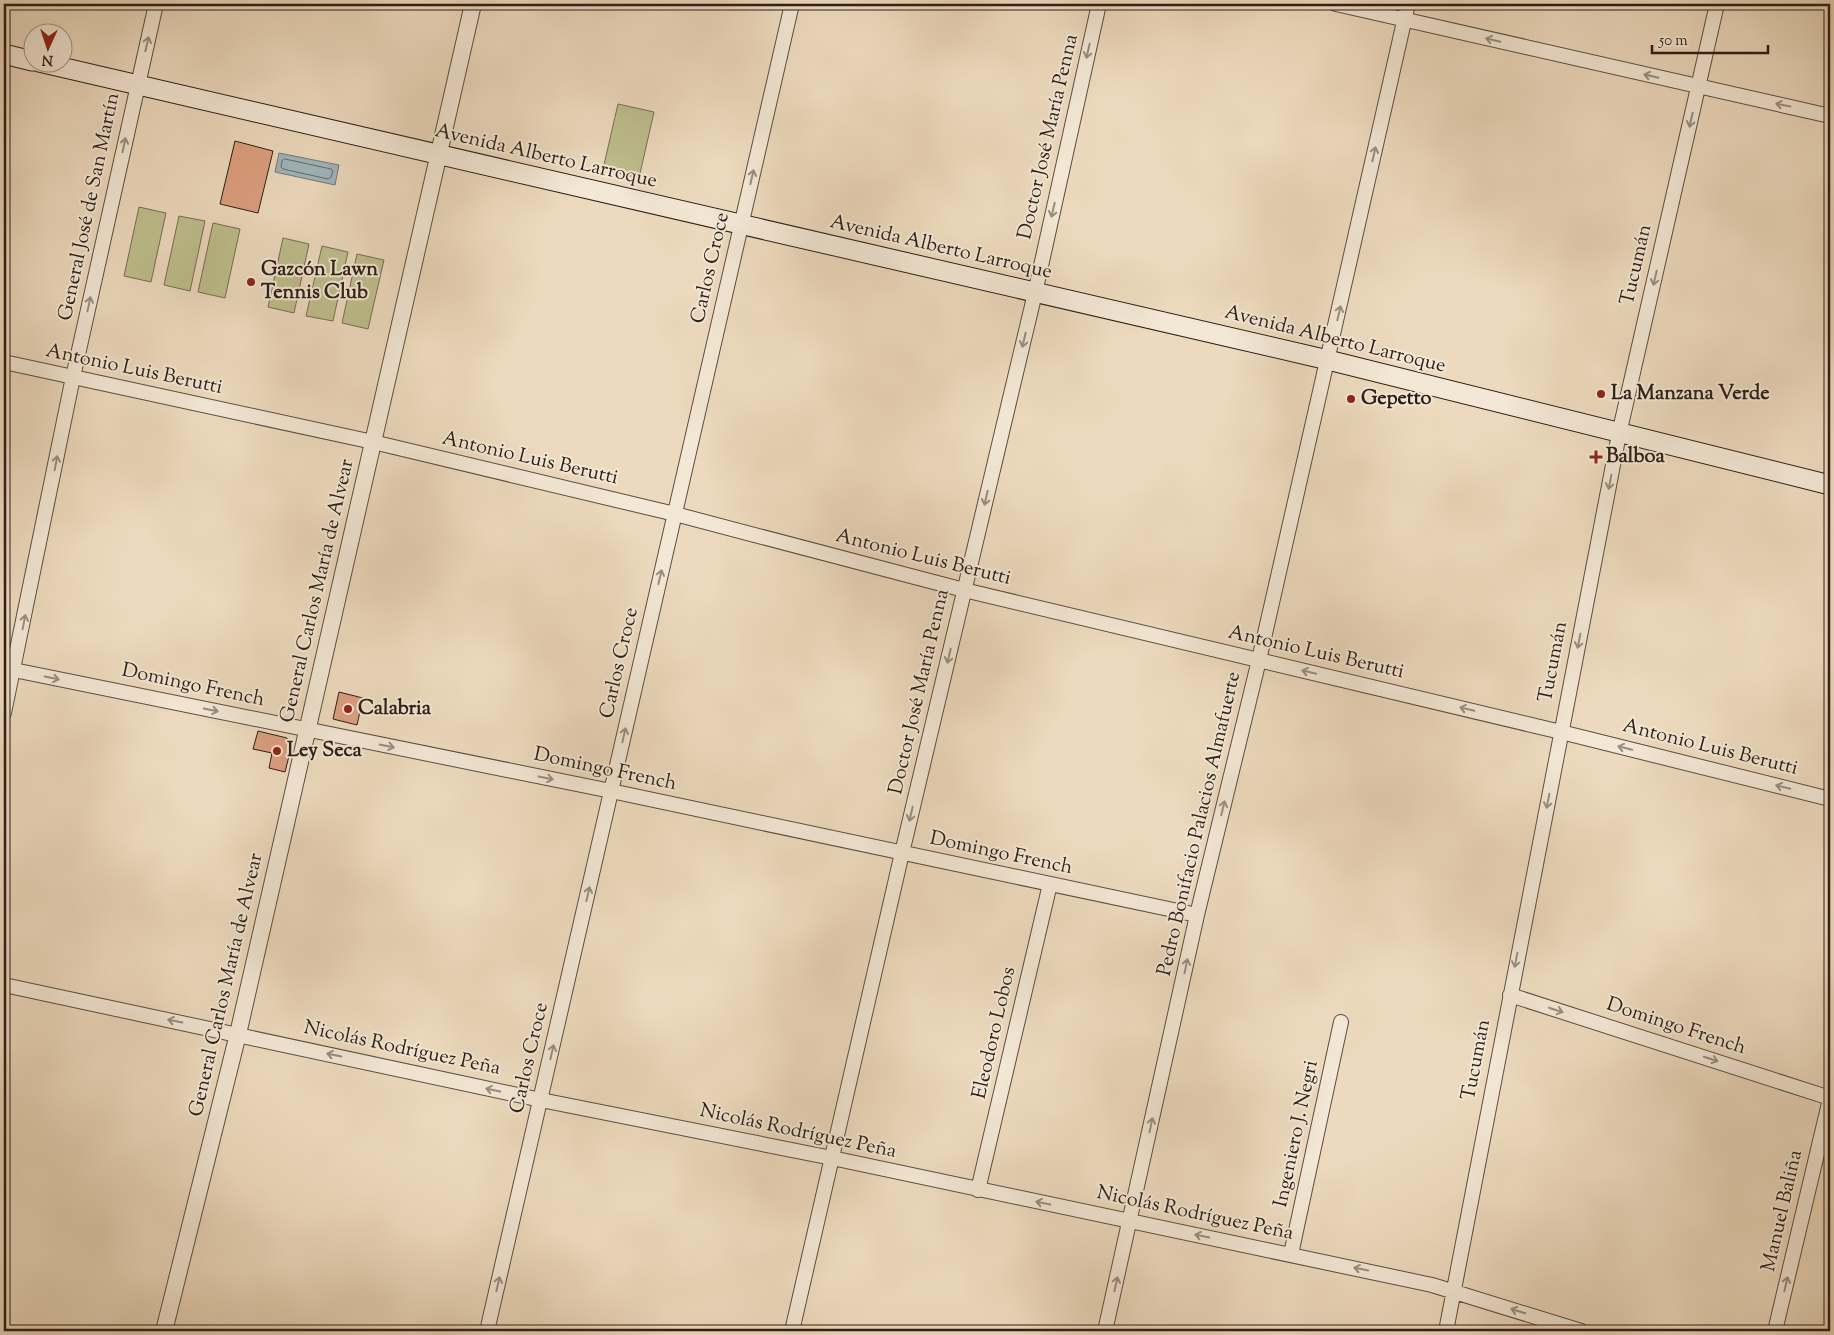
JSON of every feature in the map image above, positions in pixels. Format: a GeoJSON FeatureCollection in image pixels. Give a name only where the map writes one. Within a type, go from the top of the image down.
{"type":"FeatureCollection","features":[{"type":"Feature","properties":{"kind":"main road"},"geometry":{"type":"LineString","coordinates":[[4,54],[22,58]]}},
{"type":"Feature","properties":{"kind":"main road","name":"Avenida Alberto Larroque"},"geometry":{"type":"LineString","coordinates":[[72,70],[1328,360],[1830,485]]}},
{"type":"Feature","properties":{"kind":"street","name":"General José de San Martín"},"geometry":{"type":"LineString","coordinates":[[4,713],[9,669],[156,4]]}},
{"type":"Feature","properties":{"kind":"street","name":"General Carlos María de Alvear"},"geometry":{"type":"LineString","coordinates":[[164,1331],[238,1034],[473,4]]}},
{"type":"Feature","properties":{"kind":"street","name":"Carlos Croce"},"geometry":{"type":"LineString","coordinates":[[487,1331],[792,4]]}},
{"type":"Feature","properties":{"kind":"street","name":"Doctor José María Penna"},"geometry":{"type":"LineString","coordinates":[[792,1331],[902,853],[1035,293],[1099,4]]}},
{"type":"Feature","properties":{"kind":"street"},"geometry":{"type":"LineString","coordinates":[[1336,4],[1830,116]]}},
{"type":"Feature","properties":{"kind":"street","name":"Pedro Bonifacio Palacios Almafuerte"},"geometry":{"type":"LineString","coordinates":[[1105,1331],[1197,915],[1259,660],[1408,4]]}},
{"type":"Feature","properties":{"kind":"street","name":"Tucumán"},"geometry":{"type":"LineString","coordinates":[[1446,1331],[1619,434],[1717,4]]}},
{"type":"Feature","properties":{"kind":"street","name":"Antonio Luis Berutti"},"geometry":{"type":"LineString","coordinates":[[4,362],[373,442],[675,514],[964,590],[1562,732],[1830,799]]}},
{"type":"Feature","properties":{"kind":"street","name":"Domingo French"},"geometry":{"type":"LineString","coordinates":[[9,669],[611,791],[1197,915]]}},
{"type":"Feature","properties":{"kind":"street","name":"Eleodoro Lobos"},"geometry":{"type":"LineString","coordinates":[[978,1190],[1050,884]]}},
{"type":"Feature","properties":{"kind":"street","name":"Nicolás Rodríguez Peña"},"geometry":{"type":"LineString","coordinates":[[4,985],[541,1100],[832,1158],[1432,1284],[1581,1331]]}},
{"type":"Feature","properties":{"kind":"street","name":"Domingo French"},"geometry":{"type":"LineString","coordinates":[[1510,995],[1830,1099]]}},
{"type":"Feature","properties":{"kind":"street","name":"Ingeniero J. Negri"},"geometry":{"type":"LineString","coordinates":[[1292,1254],[1341,1022]]}},
{"type":"Feature","properties":{"kind":"street","name":"Manuel Baliña"},"geometry":{"type":"LineString","coordinates":[[1775,1331],[1830,1099]]}},
{"type":"Feature","properties":{"kind":"green space"},"geometry":{"type":"Polygon","coordinates":[[[618,104],[654,112],[639,178],[603,169],[618,104]]]}},
{"type":"Feature","properties":{"kind":"green space"},"geometry":{"type":"Polygon","coordinates":[[[139,207],[166,213],[151,282],[124,276],[139,207]]]}},
{"type":"Feature","properties":{"kind":"green space"},"geometry":{"type":"Polygon","coordinates":[[[179,216],[205,221],[190,291],[164,285],[179,216]]]}},
{"type":"Feature","properties":{"kind":"green space"},"geometry":{"type":"Polygon","coordinates":[[[213,223],[240,229],[225,298],[198,292],[213,223]]]}},
{"type":"Feature","properties":{"kind":"green space"},"geometry":{"type":"Polygon","coordinates":[[[283,238],[309,244],[294,313],[268,307],[283,238]]]}},
{"type":"Feature","properties":{"kind":"green space"},"geometry":{"type":"Polygon","coordinates":[[[322,246],[348,252],[333,321],[306,316],[322,246]]]}},
{"type":"Feature","properties":{"kind":"green space"},"geometry":{"type":"Polygon","coordinates":[[[357,254],[384,260],[368,329],[342,323],[357,254]]]}},
{"type":"Feature","properties":{"kind":"water"},"geometry":{"type":"Polygon","coordinates":[[[279,153],[339,165],[335,185],[275,172],[279,153]]]}},
{"type":"Feature","properties":{"kind":"building"},"geometry":{"type":"Polygon","coordinates":[[[235,141],[273,151],[258,213],[220,204],[235,141]]]}},
{"type":"Feature","properties":{"kind":"building","name":"Calabria"},"geometry":{"type":"Polygon","coordinates":[[[339,692],[363,698],[357,725],[333,719],[339,692]]]}},
{"type":"Feature","properties":{"kind":"building","name":"Ley Seca"},"geometry":{"type":"Polygon","coordinates":[[[258,731],[287,738],[291,748],[285,772],[269,768],[272,753],[253,749],[258,731]]]}},
{"type":"Feature","properties":{"kind":"place","name":"Gazcón Lawn Tennis Club"},"geometry":{"type":"Point","coordinates":[251,282]}},
{"type":"Feature","properties":{"kind":"place","name":"La Manzana Verde"},"geometry":{"type":"Point","coordinates":[1601,394]}},
{"type":"Feature","properties":{"kind":"place","name":"Gepetto"},"geometry":{"type":"Point","coordinates":[1351,399]}},
{"type":"Feature","properties":{"kind":"place","name":"Balboa"},"geometry":{"type":"Point","coordinates":[1596,457]}},
{"type":"Feature","properties":{"kind":"place","name":"Calabria"},"geometry":{"type":"Point","coordinates":[348,709]}},
{"type":"Feature","properties":{"kind":"place","name":"Ley Seca"},"geometry":{"type":"Point","coordinates":[277,751]}}]}
